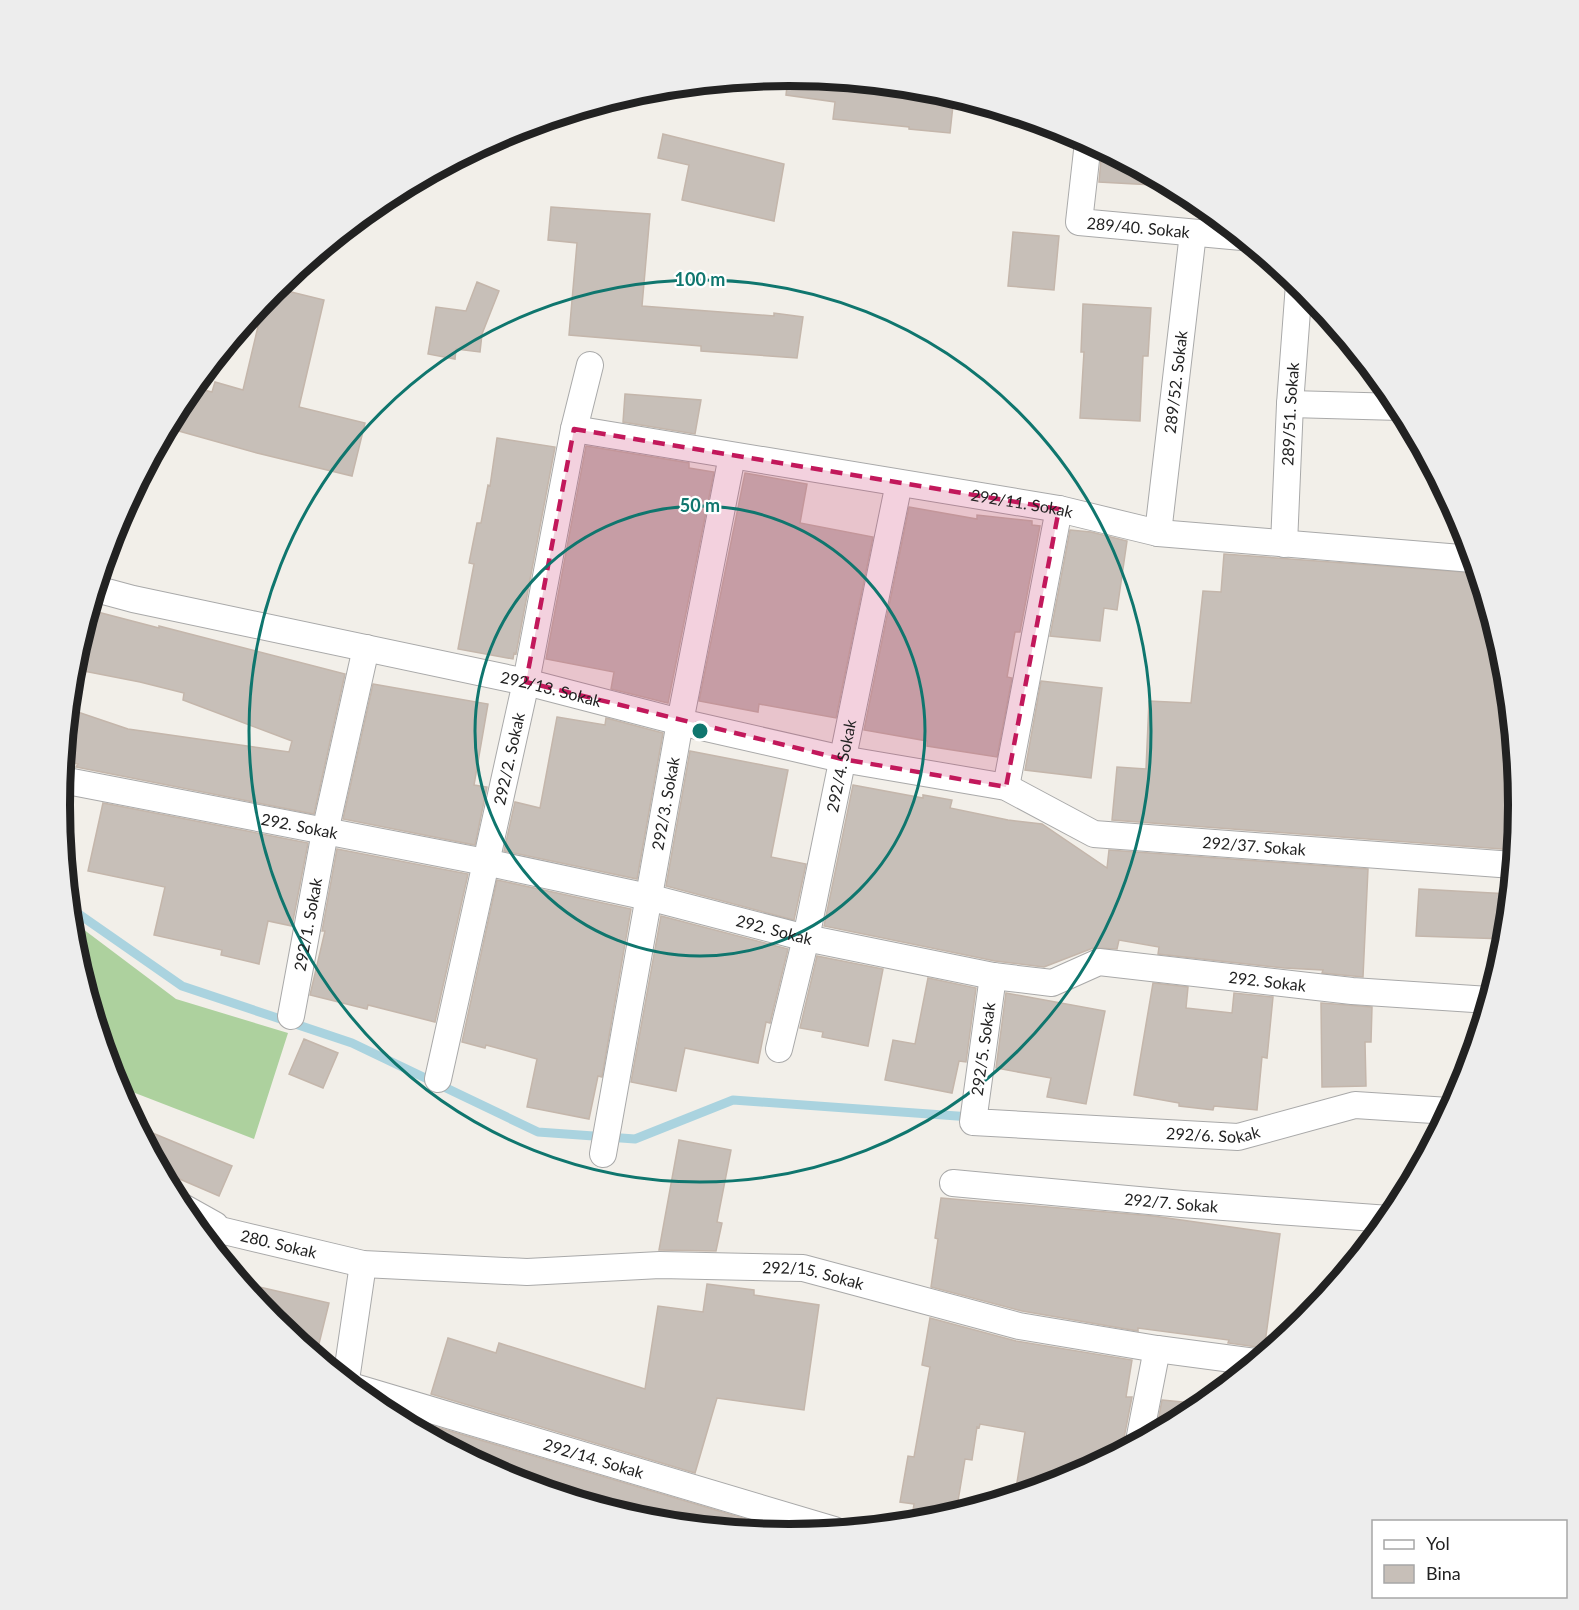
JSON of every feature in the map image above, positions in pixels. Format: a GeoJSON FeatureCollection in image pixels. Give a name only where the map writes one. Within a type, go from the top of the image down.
{"type":"FeatureCollection","features":[{"type":"Feature","properties":{"kind":"street","name":"289/40. Sokak"},"geometry":{"type":"LineString","coordinates":[[1088,151],[1079,222],[1228,236]]}},
{"type":"Feature","properties":{"kind":"street","name":"289/52. Sokak"},"geometry":{"type":"LineString","coordinates":[[1158,532],[1193,233]]}},
{"type":"Feature","properties":{"kind":"street","name":"289/51. Sokak"},"geometry":{"type":"LineString","coordinates":[[1284,544],[1290,404],[1298,297]]}},
{"type":"Feature","properties":{"kind":"street","name":"292/2. Sokak"},"geometry":{"type":"LineString","coordinates":[[438,1079],[526,682],[574,429],[590,365]]}},
{"type":"Feature","properties":{"kind":"street"},"geometry":{"type":"LineString","coordinates":[[1290,404],[1387,407]]}},
{"type":"Feature","properties":{"kind":"street","name":"292/11. Sokak"},"geometry":{"type":"LineString","coordinates":[[574,429],[1059,508],[1158,532],[1464,558]]}},
{"type":"Feature","properties":{"kind":"street","name":"292/3. Sokak"},"geometry":{"type":"LineString","coordinates":[[603,1154],[680,722],[732,456]]}},
{"type":"Feature","properties":{"kind":"street","name":"292/4. Sokak"},"geometry":{"type":"LineString","coordinates":[[779,1049],[806,938],[899,483]]}},
{"type":"Feature","properties":{"kind":"street"},"geometry":{"type":"LineString","coordinates":[[1006,788],[1059,508]]}},
{"type":"Feature","properties":{"kind":"street","name":"292/13. Sokak"},"geometry":{"type":"LineString","coordinates":[[104,591],[526,682],[680,722],[842,759],[1006,788]]}},
{"type":"Feature","properties":{"kind":"street","name":"292/1. Sokak"},"geometry":{"type":"LineString","coordinates":[[291,1016],[325,832],[366,648]]}},
{"type":"Feature","properties":{"kind":"street","name":"292. Sokak"},"geometry":{"type":"LineString","coordinates":[[71,782],[485,862],[648,897],[806,938],[993,976],[1052,983],[1099,962],[1352,991],[1481,999]]}},
{"type":"Feature","properties":{"kind":"street","name":"292/37. Sokak"},"geometry":{"type":"LineString","coordinates":[[1006,788],[1094,834],[1506,864]]}},
{"type":"Feature","properties":{"kind":"street","name":"292/5. Sokak"},"geometry":{"type":"LineString","coordinates":[[973,1122],[993,976]]}},
{"type":"Feature","properties":{"kind":"street","name":"292/6. Sokak"},"geometry":{"type":"LineString","coordinates":[[973,1122],[1238,1137],[1355,1105],[1439,1111]]}},
{"type":"Feature","properties":{"kind":"street","name":"292/7. Sokak"},"geometry":{"type":"LineString","coordinates":[[953,1183],[1182,1204],[1377,1218]]}},
{"type":"Feature","properties":{"kind":"street"},"geometry":{"type":"LineString","coordinates":[[201,1217],[231,1234]]}},
{"type":"Feature","properties":{"kind":"street","name":"280. Sokak"},"geometry":{"type":"LineString","coordinates":[[208,1228],[363,1264]]}},
{"type":"Feature","properties":{"kind":"street"},"geometry":{"type":"LineString","coordinates":[[347,1371],[363,1264]]}},
{"type":"Feature","properties":{"kind":"street","name":"292/15. Sokak"},"geometry":{"type":"LineString","coordinates":[[363,1264],[527,1272],[660,1265],[803,1268],[1019,1326],[1157,1349],[1245,1361]]}},
{"type":"Feature","properties":{"kind":"street"},"geometry":{"type":"LineString","coordinates":[[1141,1432],[1157,1349]]}},
{"type":"Feature","properties":{"kind":"street","name":"292/14. Sokak"},"geometry":{"type":"LineString","coordinates":[[378,1394],[811,1523]]}},
{"type":"Feature","properties":{"kind":"highlighted area"},"geometry":{"type":"Polygon","coordinates":[[[574,429],[1059,509],[1006,787],[842,759],[526,682],[574,429]]]}},
{"type":"Feature","properties":{"kind":"green space"},"geometry":{"type":"Polygon","coordinates":[[[81,928],[176,999],[288,1033],[254,1139],[130,1091],[95,991],[81,928]]]}},
{"type":"Feature","properties":{"kind":"building"},"geometry":{"type":"Polygon","coordinates":[[[787,86],[837,88],[883,92],[953,105],[950,133],[833,119],[835,102],[786,95],[787,86]]]}},
{"type":"Feature","properties":{"kind":"building"},"geometry":{"type":"Polygon","coordinates":[[[663,134],[784,164],[774,221],[682,200],[689,165],[658,158],[663,134]]]}},
{"type":"Feature","properties":{"kind":"building"},"geometry":{"type":"Polygon","coordinates":[[[1101,157],[1154,185],[1099,182],[1101,157]]]}},
{"type":"Feature","properties":{"kind":"building"},"geometry":{"type":"Polygon","coordinates":[[[551,207],[650,214],[642,306],[774,316],[774,313],[803,317],[797,358],[701,351],[701,346],[569,335],[577,243],[548,240],[551,207]]]}},
{"type":"Feature","properties":{"kind":"building"},"geometry":{"type":"Polygon","coordinates":[[[1013,232],[1059,236],[1054,290],[1008,286],[1013,232]]]}},
{"type":"Feature","properties":{"kind":"building"},"geometry":{"type":"Polygon","coordinates":[[[477,282],[499,291],[482,334],[480,352],[456,349],[455,359],[428,354],[436,307],[466,311],[477,282]]]}},
{"type":"Feature","properties":{"kind":"building"},"geometry":{"type":"Polygon","coordinates":[[[287,291],[324,300],[299,407],[365,423],[352,476],[176,430],[203,390],[212,392],[215,382],[243,390],[260,320],[287,291]]]}},
{"type":"Feature","properties":{"kind":"building"},"geometry":{"type":"Polygon","coordinates":[[[1083,304],[1151,308],[1148,356],[1143,356],[1140,421],[1080,418],[1084,352],[1081,352],[1083,304]]]}},
{"type":"Feature","properties":{"kind":"building"},"geometry":{"type":"Polygon","coordinates":[[[625,394],[701,400],[695,434],[623,422],[625,394]]]}},
{"type":"Feature","properties":{"kind":"building"},"geometry":{"type":"Polygon","coordinates":[[[497,438],[555,447],[516,654],[514,653],[513,659],[458,649],[474,564],[469,563],[477,523],[481,523],[488,485],[490,486],[497,438]]]}},
{"type":"Feature","properties":{"kind":"building"},"geometry":{"type":"Polygon","coordinates":[[[586,446],[689,463],[689,468],[714,472],[668,703],[611,689],[614,672],[546,659],[586,446]]]}},
{"type":"Feature","properties":{"kind":"building"},"geometry":{"type":"Polygon","coordinates":[[[745,473],[807,484],[800,523],[873,537],[836,718],[759,704],[758,712],[699,701],[745,473]]]}},
{"type":"Feature","properties":{"kind":"building"},"geometry":{"type":"Polygon","coordinates":[[[909,507],[977,519],[977,515],[1032,521],[1032,525],[1040,526],[1020,632],[1015,632],[1007,677],[1012,678],[997,757],[927,746],[927,741],[864,730],[909,507]]]}},
{"type":"Feature","properties":{"kind":"building"},"geometry":{"type":"Polygon","coordinates":[[[1070,530],[1091,532],[1127,541],[1117,610],[1104,608],[1100,641],[1050,636],[1070,530]]]}},
{"type":"Feature","properties":{"kind":"building"},"geometry":{"type":"Polygon","coordinates":[[[1224,554],[1469,572],[1495,665],[1502,711],[1507,758],[1507,849],[1112,820],[1117,767],[1146,769],[1149,701],[1191,703],[1203,591],[1221,592],[1224,554]]]}},
{"type":"Feature","properties":{"kind":"building"},"geometry":{"type":"Polygon","coordinates":[[[97,612],[345,674],[314,814],[76,767],[78,764],[72,763],[77,712],[128,729],[289,752],[292,741],[183,700],[184,693],[83,671],[97,612]]]}},
{"type":"Feature","properties":{"kind":"building"},"geometry":{"type":"Polygon","coordinates":[[[1041,681],[1102,688],[1091,778],[1025,770],[1041,681]]]}},
{"type":"Feature","properties":{"kind":"building"},"geometry":{"type":"Polygon","coordinates":[[[373,684],[488,704],[474,785],[487,787],[475,845],[343,819],[373,684]]]}},
{"type":"Feature","properties":{"kind":"building"},"geometry":{"type":"Polygon","coordinates":[[[557,717],[605,725],[606,718],[663,733],[637,879],[504,851],[515,802],[540,808],[557,717]]]}},
{"type":"Feature","properties":{"kind":"building"},"geometry":{"type":"Polygon","coordinates":[[[690,751],[788,770],[771,857],[806,864],[794,920],[666,886],[690,751]]]}},
{"type":"Feature","properties":{"kind":"building"},"geometry":{"type":"Polygon","coordinates":[[[853,785],[923,798],[923,795],[952,800],[950,808],[1008,820],[1042,824],[1107,868],[1109,850],[1368,869],[1363,977],[1322,973],[1323,970],[1158,954],[1159,947],[1119,940],[1117,949],[1093,948],[1044,967],[995,961],[824,926],[853,785]]]}},
{"type":"Feature","properties":{"kind":"building"},"geometry":{"type":"Polygon","coordinates":[[[103,803],[308,843],[292,926],[268,921],[259,964],[221,955],[222,950],[154,935],[165,887],[88,871],[103,803]]]}},
{"type":"Feature","properties":{"kind":"building"},"geometry":{"type":"Polygon","coordinates":[[[337,849],[468,874],[435,1022],[368,1005],[367,1009],[310,995],[325,931],[322,931],[337,849]]]}},
{"type":"Feature","properties":{"kind":"building"},"geometry":{"type":"Polygon","coordinates":[[[497,880],[631,909],[602,1077],[598,1076],[589,1119],[527,1107],[537,1059],[486,1045],[485,1048],[462,1042],[497,880]]]}},
{"type":"Feature","properties":{"kind":"building"},"geometry":{"type":"Polygon","coordinates":[[[1419,889],[1503,894],[1496,939],[1416,936],[1419,889]]]}},
{"type":"Feature","properties":{"kind":"building"},"geometry":{"type":"Polygon","coordinates":[[[661,916],[788,949],[770,1023],[766,1022],[758,1063],[685,1048],[676,1091],[631,1082],[661,916]]]}},
{"type":"Feature","properties":{"kind":"building"},"geometry":{"type":"Polygon","coordinates":[[[817,956],[883,969],[868,1046],[822,1037],[823,1032],[800,1028],[817,956]]]}},
{"type":"Feature","properties":{"kind":"building"},"geometry":{"type":"Polygon","coordinates":[[[928,978],[976,988],[966,1062],[959,1061],[952,1093],[885,1080],[893,1040],[915,1044],[928,978]]]}},
{"type":"Feature","properties":{"kind":"building"},"geometry":{"type":"Polygon","coordinates":[[[1153,983],[1188,987],[1186,1008],[1232,1013],[1234,993],[1273,997],[1267,1058],[1262,1057],[1257,1110],[1214,1106],[1213,1110],[1179,1106],[1179,1103],[1134,1095],[1153,983]]]}},
{"type":"Feature","properties":{"kind":"building"},"geometry":{"type":"Polygon","coordinates":[[[1006,993],[1105,1011],[1086,1104],[1047,1097],[1051,1078],[996,1068],[1006,993]]]}},
{"type":"Feature","properties":{"kind":"building"},"geometry":{"type":"Polygon","coordinates":[[[1321,1003],[1372,1007],[1371,1042],[1365,1042],[1366,1086],[1322,1087],[1321,1003]]]}},
{"type":"Feature","properties":{"kind":"building"},"geometry":{"type":"Polygon","coordinates":[[[304,1039],[338,1053],[323,1088],[289,1074],[304,1039]]]}},
{"type":"Feature","properties":{"kind":"building"},"geometry":{"type":"Polygon","coordinates":[[[150,1132],[232,1166],[219,1196],[175,1177],[150,1132]]]}},
{"type":"Feature","properties":{"kind":"building"},"geometry":{"type":"Polygon","coordinates":[[[679,1140],[731,1150],[717,1222],[722,1223],[716,1251],[659,1250],[679,1140]]]}},
{"type":"Feature","properties":{"kind":"building"},"geometry":{"type":"Polygon","coordinates":[[[941,1198],[1153,1216],[1280,1234],[1265,1345],[1261,1349],[1228,1343],[1229,1340],[1138,1328],[1138,1331],[1022,1311],[931,1287],[938,1239],[935,1238],[941,1198]]]}},
{"type":"Feature","properties":{"kind":"building"},"geometry":{"type":"Polygon","coordinates":[[[707,1284],[754,1290],[754,1295],[819,1305],[804,1410],[717,1398],[695,1473],[431,1394],[448,1338],[496,1353],[499,1343],[645,1389],[658,1306],[703,1312],[707,1284]]]}},
{"type":"Feature","properties":{"kind":"building"},"geometry":{"type":"Polygon","coordinates":[[[256,1286],[329,1303],[318,1348],[256,1286]]]}},
{"type":"Feature","properties":{"kind":"building"},"geometry":{"type":"Polygon","coordinates":[[[930,1318],[1016,1341],[1132,1360],[1126,1397],[1132,1397],[1125,1441],[1065,1469],[1016,1487],[1025,1432],[980,1424],[979,1428],[977,1427],[972,1460],[965,1459],[957,1504],[913,1513],[914,1504],[900,1502],[908,1456],[914,1457],[930,1367],[922,1365],[930,1318]]]}},
{"type":"Feature","properties":{"kind":"building"},"geometry":{"type":"Polygon","coordinates":[[[1162,1400],[1190,1403],[1189,1403],[1158,1423],[1162,1400]]]}},
{"type":"Feature","properties":{"kind":"building"},"geometry":{"type":"Polygon","coordinates":[[[423,1424],[746,1519],[745,1522],[696,1518],[603,1500],[514,1469],[471,1450],[423,1424]]]}},
{"type":"Feature","properties":{"kind":"waterway"},"geometry":{"type":"LineString","coordinates":[[79,915],[182,986],[352,1043],[538,1132],[635,1139],[733,1100],[971,1117]]}}]}
